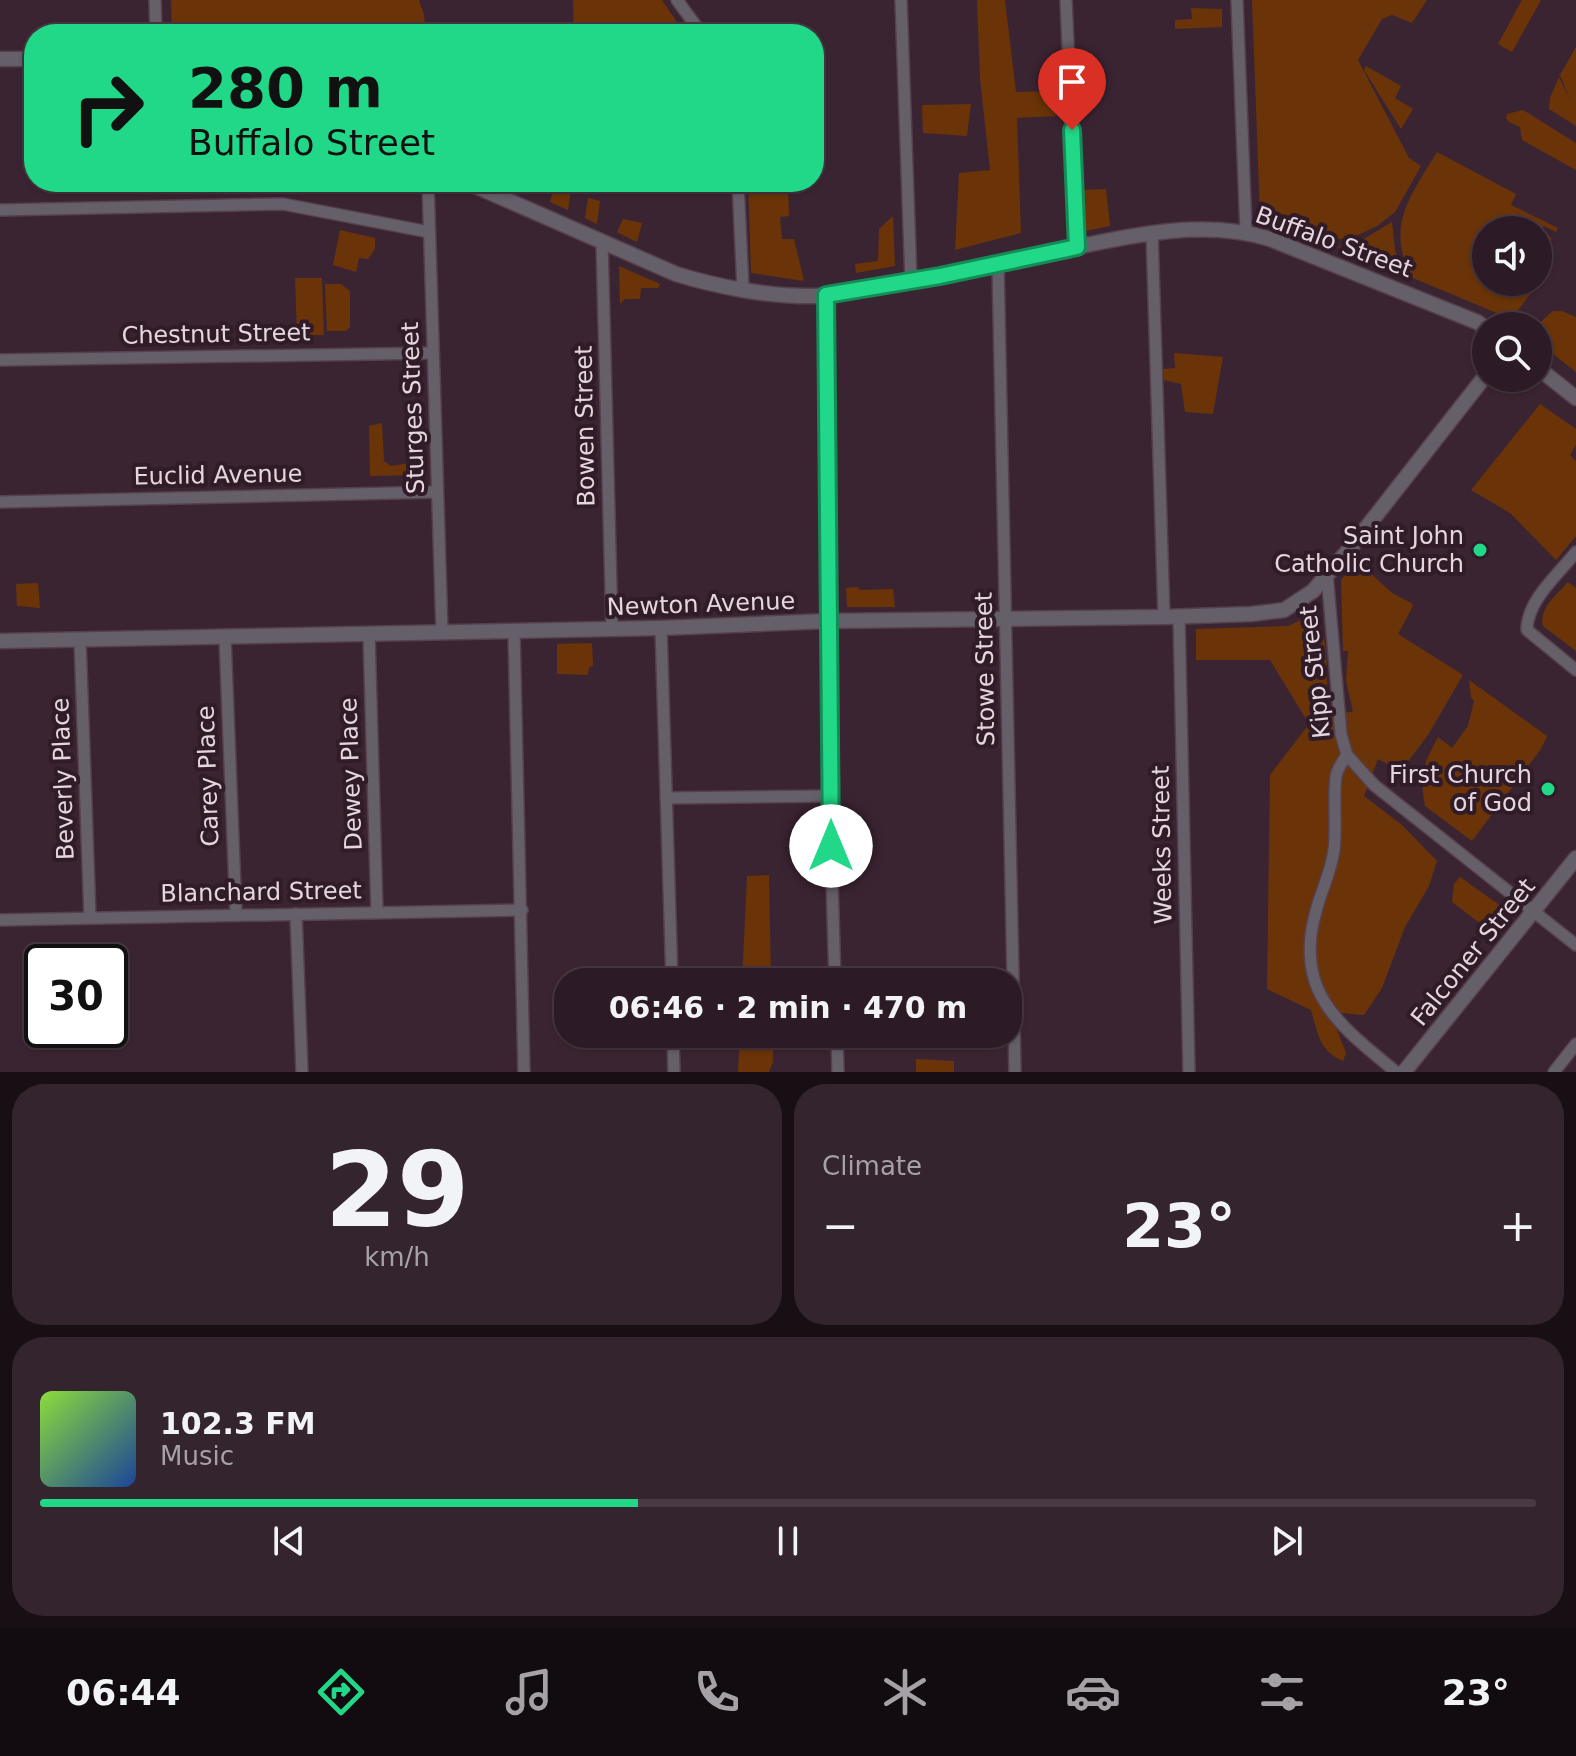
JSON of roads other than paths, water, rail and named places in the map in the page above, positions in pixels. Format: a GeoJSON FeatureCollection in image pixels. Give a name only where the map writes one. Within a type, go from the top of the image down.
{"type":"FeatureCollection","features":[{"type":"Feature","properties":{"kind":"street"},"geometry":{"type":"LineString","coordinates":[[155,0],[156,24]]}},
{"type":"Feature","properties":{"kind":"street"},"geometry":{"type":"LineString","coordinates":[[677,0],[695,24]]}},
{"type":"Feature","properties":{"kind":"street"},"geometry":{"type":"LineString","coordinates":[[901,0],[911,281]]}},
{"type":"Feature","properties":{"kind":"street"},"geometry":{"type":"LineString","coordinates":[[1066,0],[1077,247]]}},
{"type":"Feature","properties":{"kind":"street"},"geometry":{"type":"LineString","coordinates":[[1237,0],[1246,231]]}},
{"type":"Feature","properties":{"kind":"street"},"geometry":{"type":"LineString","coordinates":[[0,59],[24,59]]}},
{"type":"Feature","properties":{"kind":"street","name":"Sturges Street"},"geometry":{"type":"LineString","coordinates":[[428,192],[442,632]]}},
{"type":"Feature","properties":{"kind":"street","name":"Buffalo Street"},"geometry":{"type":"LineString","coordinates":[[489,192],[676,274],[703,283],[743,289],[826,295],[998,265],[1152,233],[1220,228],[1246,231],[1320,257],[1472,320]]}},
{"type":"Feature","properties":{"kind":"street"},"geometry":{"type":"LineString","coordinates":[[738,192],[743,289]]}},
{"type":"Feature","properties":{"kind":"street"},"geometry":{"type":"LineString","coordinates":[[0,210],[283,204],[429,232]]}},
{"type":"Feature","properties":{"kind":"street","name":"Weeks Street"},"geometry":{"type":"LineString","coordinates":[[1152,233],[1189,1072]]}},
{"type":"Feature","properties":{"kind":"street","name":"Bowen Street"},"geometry":{"type":"LineString","coordinates":[[602,242],[612,629]]}},
{"type":"Feature","properties":{"kind":"street","name":"Stowe Street"},"geometry":{"type":"LineString","coordinates":[[998,265],[1015,1072]]}},
{"type":"Feature","properties":{"kind":"street"},"geometry":{"type":"LineString","coordinates":[[826,295],[835,968]]}},
{"type":"Feature","properties":{"kind":"street","name":"Chestnut Street"},"geometry":{"type":"LineString","coordinates":[[0,360],[433,353]]}},
{"type":"Feature","properties":{"kind":"street"},"geometry":{"type":"LineString","coordinates":[[1552,379],[1576,398]]}},
{"type":"Feature","properties":{"kind":"street","name":"Newton Avenue"},"geometry":{"type":"LineString","coordinates":[[0,641],[1171,616],[1284,610],[1302,600],[1327,574],[1472,392]]}},
{"type":"Feature","properties":{"kind":"street","name":"Euclid Avenue"},"geometry":{"type":"LineString","coordinates":[[0,502],[437,492]]}},
{"type":"Feature","properties":{"kind":"street"},"geometry":{"type":"LineString","coordinates":[[1576,552],[1536,601],[1527,619],[1527,630],[1576,670]]}},
{"type":"Feature","properties":{"kind":"street","name":"Kipp Street"},"geometry":{"type":"LineString","coordinates":[[1327,574],[1338,719],[1347,755],[1374,785],[1576,945]]}},
{"type":"Feature","properties":{"kind":"street"},"geometry":{"type":"LineString","coordinates":[[661,628],[672,968]]}},
{"type":"Feature","properties":{"kind":"street"},"geometry":{"type":"LineString","coordinates":[[514,631],[524,1072]]}},
{"type":"Feature","properties":{"kind":"street","name":"Dewey Place"},"geometry":{"type":"LineString","coordinates":[[369,634],[377,912]]}},
{"type":"Feature","properties":{"kind":"street","name":"Carey Place"},"geometry":{"type":"LineString","coordinates":[[225,637],[236,914]]}},
{"type":"Feature","properties":{"kind":"street","name":"Beverly Place"},"geometry":{"type":"LineString","coordinates":[[80,640],[90,917]]}},
{"type":"Feature","properties":{"kind":"street"},"geometry":{"type":"LineString","coordinates":[[1347,755],[1336,774],[1336,834],[1331,867],[1314,916],[1311,969],[1319,995],[1337,1018],[1396,1072]]}},
{"type":"Feature","properties":{"kind":"street"},"geometry":{"type":"LineString","coordinates":[[666,798],[831,796]]}},
{"type":"Feature","properties":{"kind":"street","name":"Falconer Street"},"geometry":{"type":"LineString","coordinates":[[1404,1072],[1576,858]]}},
{"type":"Feature","properties":{"kind":"street","name":"Blanchard Street"},"geometry":{"type":"LineString","coordinates":[[0,920],[522,910]]}},
{"type":"Feature","properties":{"kind":"street"},"geometry":{"type":"LineString","coordinates":[[296,914],[302,1072]]}},
{"type":"Feature","properties":{"kind":"street"},"geometry":{"type":"LineString","coordinates":[[1554,1072],[1576,1044]]}},
{"type":"Feature","properties":{"kind":"street"},"geometry":{"type":"LineString","coordinates":[[660,1072],[674,1072],[673,1048]]}},
{"type":"Feature","properties":{"kind":"street"},"geometry":{"type":"LineString","coordinates":[[837,1048],[838,1072]]}},
{"type":"Feature","properties":{"kind":"place","name":"Saint John Catholic Church"},"geometry":{"type":"Point","coordinates":[1480,550]}},
{"type":"Feature","properties":{"kind":"place","name":"First Church of God"},"geometry":{"type":"Point","coordinates":[1548,789]}}]}
